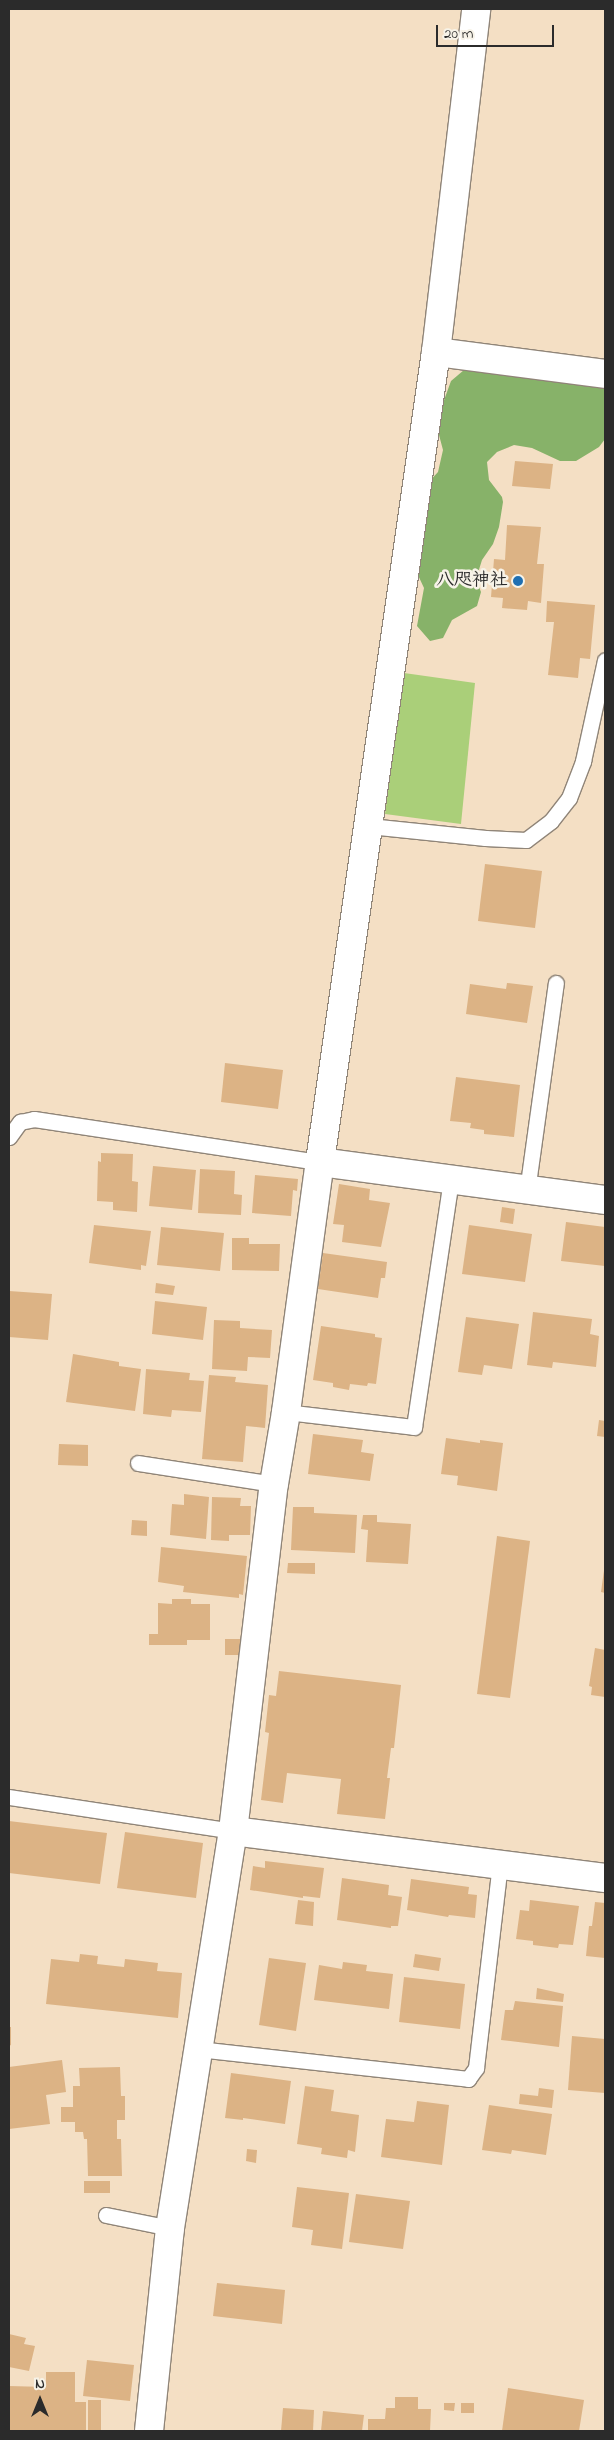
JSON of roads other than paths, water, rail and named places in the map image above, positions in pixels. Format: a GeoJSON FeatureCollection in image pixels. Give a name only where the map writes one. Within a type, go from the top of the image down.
{"type":"FeatureCollection","features":[{"type":"Feature","properties":{"kind":"street"},"geometry":{"type":"LineString","coordinates":[[149,2431],[170,2228],[233,1831],[274,1484],[286,1412],[436,352],[476,9]]}},
{"type":"Feature","properties":{"kind":"street"},"geometry":{"type":"LineString","coordinates":[[436,352],[605,374]]}},
{"type":"Feature","properties":{"kind":"street"},"geometry":{"type":"LineString","coordinates":[[320,1162],[605,1200]]}},
{"type":"Feature","properties":{"kind":"street"},"geometry":{"type":"LineString","coordinates":[[233,1831],[605,1878]]}},
{"type":"Feature","properties":{"kind":"lane"},"geometry":{"type":"LineString","coordinates":[[369,826],[526,840],[551,821],[569,798],[583,761],[605,660]]}},
{"type":"Feature","properties":{"kind":"lane"},"geometry":{"type":"LineString","coordinates":[[527,1191],[556,983]]}},
{"type":"Feature","properties":{"kind":"lane"},"geometry":{"type":"LineString","coordinates":[[9,1137],[20,1122],[34,1119],[320,1162]]}},
{"type":"Feature","properties":{"kind":"lane"},"geometry":{"type":"LineString","coordinates":[[286,1412],[414,1427],[451,1179]]}},
{"type":"Feature","properties":{"kind":"lane"},"geometry":{"type":"LineString","coordinates":[[138,1462],[274,1484]]}},
{"type":"Feature","properties":{"kind":"lane"},"geometry":{"type":"LineString","coordinates":[[9,1797],[233,1831]]}},
{"type":"Feature","properties":{"kind":"lane"},"geometry":{"type":"LineString","coordinates":[[198,2049],[468,2079],[476,2068],[500,1864]]}},
{"type":"Feature","properties":{"kind":"lane"},"geometry":{"type":"LineString","coordinates":[[106,2216],[170,2228]]}},
{"type":"Feature","properties":{"kind":"place","name":"八咫神社"},"geometry":{"type":"Point","coordinates":[518,581]}}]}
